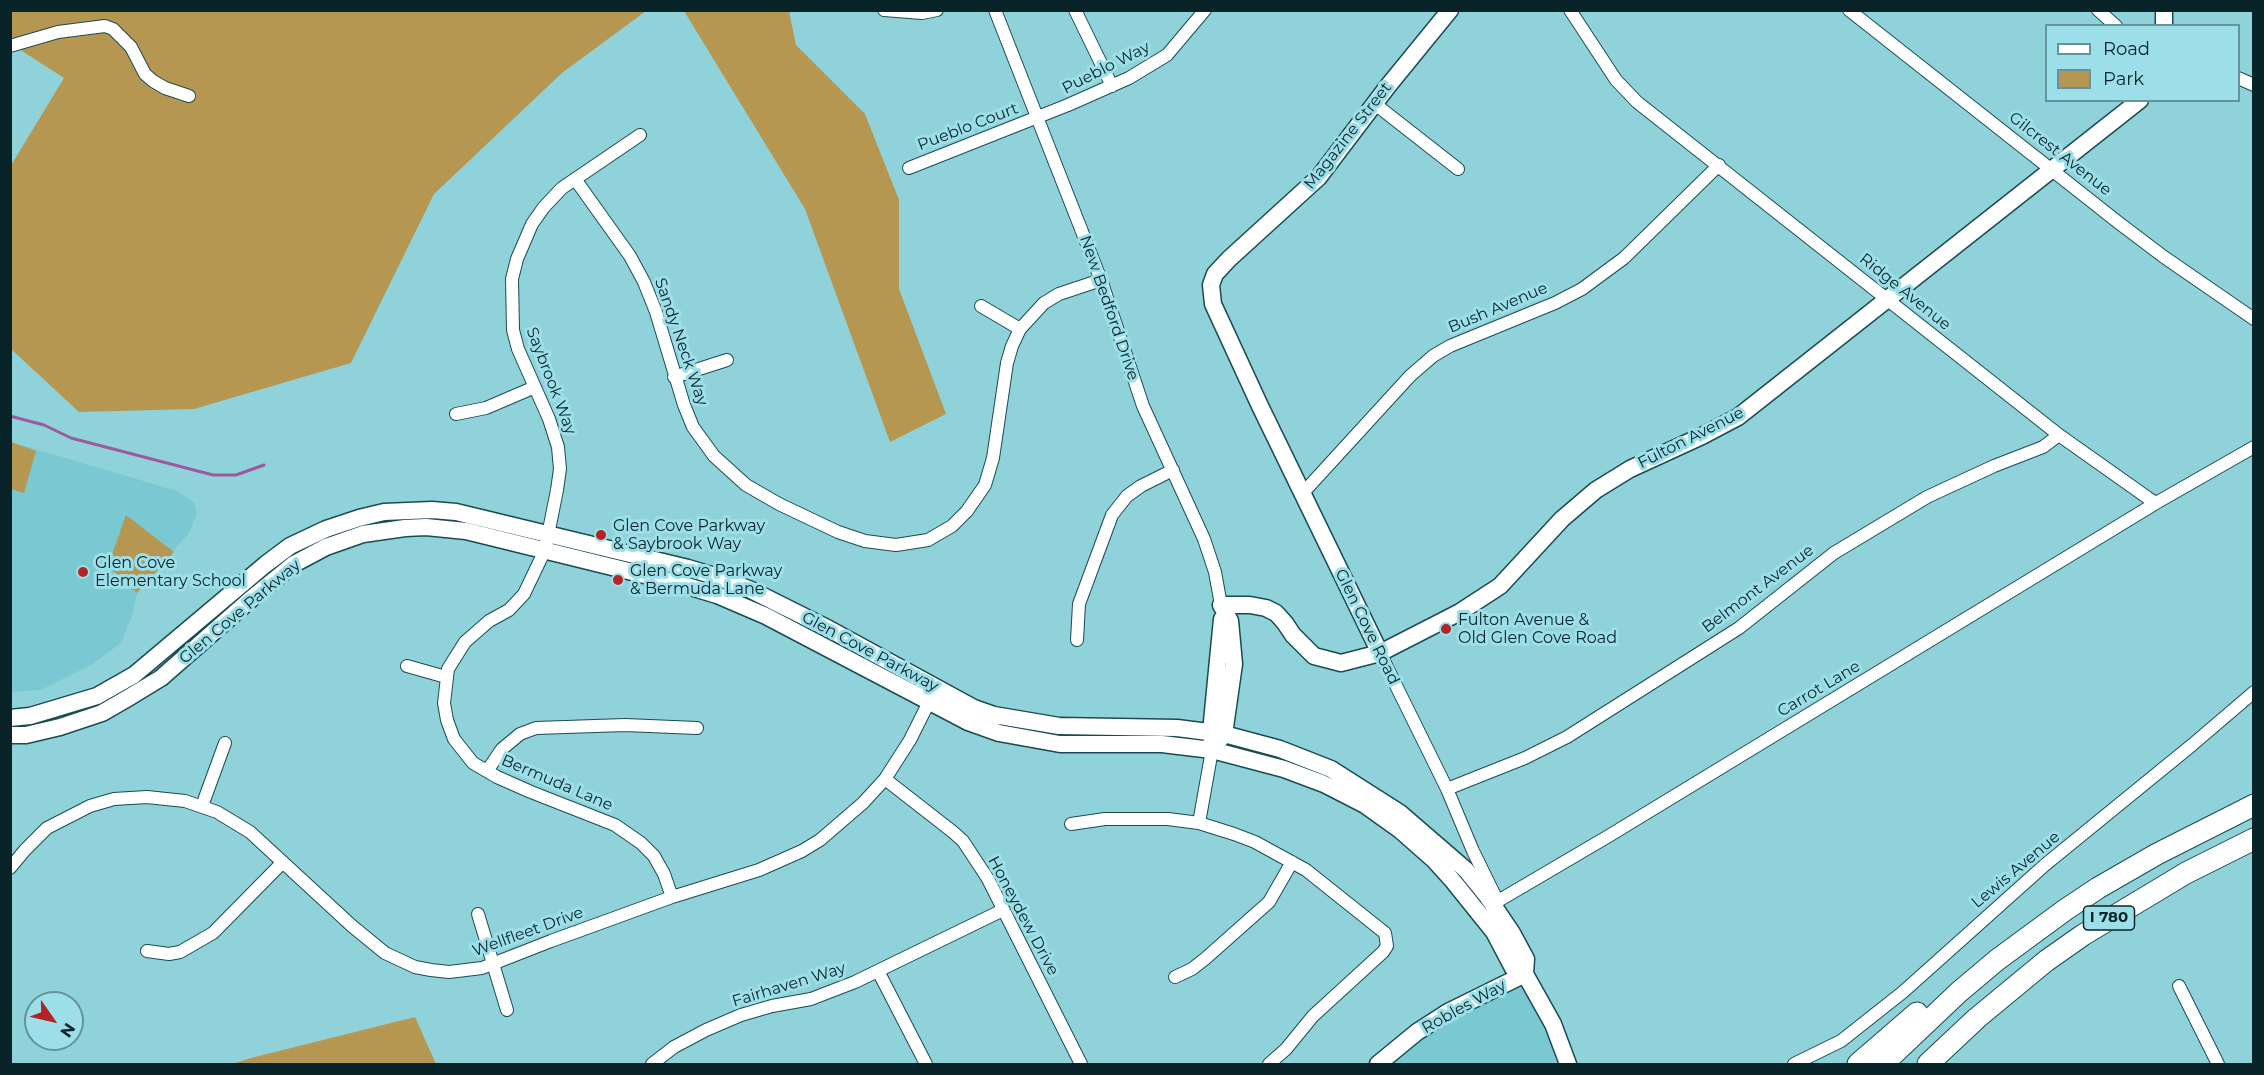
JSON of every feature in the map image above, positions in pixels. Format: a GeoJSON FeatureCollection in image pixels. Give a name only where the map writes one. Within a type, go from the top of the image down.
{"type":"FeatureCollection","features":[{"type":"Feature","properties":{"kind":"highway","name":"I 780"},"geometry":{"type":"LineString","coordinates":[[1883,1065],[1951,999],[1997,960],[2098,888],[2157,854],[2253,805]]}},
{"type":"Feature","properties":{"kind":"highway","name":"I 780"},"geometry":{"type":"LineString","coordinates":[[1928,1065],[1977,1018],[2046,961],[2103,922],[2186,873],[2253,839]]}},
{"type":"Feature","properties":{"kind":"highway"},"geometry":{"type":"LineString","coordinates":[[1858,1065],[1901,1026],[1954,984],[1997,960]]}},
{"type":"Feature","properties":{"kind":"highway"},"geometry":{"type":"LineString","coordinates":[[1938,1065],[1977,1018]]}},
{"type":"Feature","properties":{"kind":"main road","name":"Magazine Street"},"geometry":{"type":"LineString","coordinates":[[1212,279],[1229,259],[1313,183],[1450,10]]}},
{"type":"Feature","properties":{"kind":"main road","name":"Fulton Avenue"},"geometry":{"type":"LineString","coordinates":[[1221,605],[1250,605],[1266,608],[1280,618],[1314,656],[1341,663],[1380,653],[1460,612],[1488,595],[1521,565],[1562,519],[1596,490],[1630,469],[1711,432],[1738,417],[2138,102]]}},
{"type":"Feature","properties":{"kind":"main road","name":"Glen Cove Road"},"geometry":{"type":"LineString","coordinates":[[1212,279],[1210,291],[1213,304],[1380,653]]}},
{"type":"Feature","properties":{"kind":"main road","name":"Glen Cove Parkway"},"geometry":{"type":"LineString","coordinates":[[10,718],[30,716],[79,703],[98,696],[134,675],[266,564],[290,546],[326,529],[384,512],[432,510],[456,512],[547,542]]}},
{"type":"Feature","properties":{"kind":"main road","name":"Glen Cove Parkway"},"geometry":{"type":"LineString","coordinates":[[10,735],[26,735],[60,727],[102,713],[128,698],[161,678],[294,564],[326,547],[363,534],[385,530],[426,527],[466,531],[547,542],[688,568],[718,577],[751,590],[829,630],[933,695],[968,722],[1018,737],[1060,744],[1162,744],[1212,750],[1284,769],[1324,784],[1365,805],[1400,830],[1434,860],[1494,932]]}},
{"type":"Feature","properties":{"kind":"main road","name":"New Bedford Drive"},"geometry":{"type":"LineString","coordinates":[[1212,750],[1234,664],[1230,621],[1221,605]]}},
{"type":"Feature","properties":{"kind":"main road","name":"Glen Cove Parkway"},"geometry":{"type":"LineString","coordinates":[[933,695],[994,715],[1021,721],[1059,726],[1178,728],[1217,733],[1280,749],[1331,769],[1378,797],[1466,870],[1512,933]]}},
{"type":"Feature","properties":{"kind":"main road","name":"Glen Cove Road"},"geometry":{"type":"LineString","coordinates":[[1494,932],[1513,968],[1525,974]]}},
{"type":"Feature","properties":{"kind":"main road","name":"Glen Cove Road"},"geometry":{"type":"LineString","coordinates":[[1512,933],[1526,959],[1525,974],[1553,1024],[1568,1065]]}},
{"type":"Feature","properties":{"kind":"main road","name":"Robles Way"},"geometry":{"type":"LineString","coordinates":[[1378,1065],[1417,1032],[1448,1012],[1525,974]]}},
{"type":"Feature","properties":{"kind":"street"},"geometry":{"type":"LineString","coordinates":[[884,10],[922,12],[937,10]]}},
{"type":"Feature","properties":{"kind":"street","name":"New Bedford Drive"},"geometry":{"type":"LineString","coordinates":[[995,10],[1101,279],[1143,406],[1204,540],[1215,572],[1221,605]]}},
{"type":"Feature","properties":{"kind":"street"},"geometry":{"type":"LineString","coordinates":[[1076,10],[1112,86]]}},
{"type":"Feature","properties":{"kind":"street","name":"Ridge Avenue"},"geometry":{"type":"LineString","coordinates":[[1570,10],[1626,93],[2059,435],[2156,503]]}},
{"type":"Feature","properties":{"kind":"street","name":"Gilcrest Avenue"},"geometry":{"type":"LineString","coordinates":[[1849,10],[2164,257],[2253,319]]}},
{"type":"Feature","properties":{"kind":"street"},"geometry":{"type":"LineString","coordinates":[[2098,10],[2114,24]]}},
{"type":"Feature","properties":{"kind":"street","name":"Pueblo Way"},"geometry":{"type":"LineString","coordinates":[[1038,117],[1149,68],[1167,55],[1205,11]]}},
{"type":"Feature","properties":{"kind":"street"},"geometry":{"type":"LineString","coordinates":[[10,46],[58,32],[105,26],[113,29],[131,47],[145,74],[153,81],[165,88],[189,96]]}},
{"type":"Feature","properties":{"kind":"street"},"geometry":{"type":"LineString","coordinates":[[1375,104],[1458,169]]}},
{"type":"Feature","properties":{"kind":"street","name":"Pueblo Court"},"geometry":{"type":"LineString","coordinates":[[909,168],[1038,117]]}},
{"type":"Feature","properties":{"kind":"street","name":"Saybrook Way"},"geometry":{"type":"LineString","coordinates":[[547,542],[560,469],[558,447],[518,349],[513,330],[512,279],[517,259],[532,224],[544,207],[562,188],[640,135]]}},
{"type":"Feature","properties":{"kind":"street","name":"Bush Avenue"},"geometry":{"type":"LineString","coordinates":[[1302,494],[1410,375],[1426,361],[1450,346],[1528,315],[1582,289],[1624,258],[1719,165]]}},
{"type":"Feature","properties":{"kind":"street","name":"Sandy Neck Way"},"geometry":{"type":"LineString","coordinates":[[575,179],[630,256],[644,282],[656,312],[684,405],[702,440],[714,456],[746,485],[779,504],[838,532],[865,541],[896,545],[928,540],[952,526],[977,500],[993,458],[1007,363],[1020,329],[1044,303],[1059,294],[1101,279]]}},
{"type":"Feature","properties":{"kind":"street"},"geometry":{"type":"LineString","coordinates":[[981,306],[1020,329]]}},
{"type":"Feature","properties":{"kind":"street"},"geometry":{"type":"LineString","coordinates":[[674,377],[727,360]]}},
{"type":"Feature","properties":{"kind":"street"},"geometry":{"type":"LineString","coordinates":[[456,414],[486,408],[535,387]]}},
{"type":"Feature","properties":{"kind":"street","name":"Belmont Avenue"},"geometry":{"type":"LineString","coordinates":[[1447,789],[1524,758],[1567,737],[1739,628],[1834,553],[1927,496],[2043,447],[2059,435]]}},
{"type":"Feature","properties":{"kind":"street"},"geometry":{"type":"LineString","coordinates":[[2156,503],[2253,447]]}},
{"type":"Feature","properties":{"kind":"street"},"geometry":{"type":"LineString","coordinates":[[1077,640],[1079,604],[1113,515],[1127,496],[1141,486],[1173,470]]}},
{"type":"Feature","properties":{"kind":"street","name":"Carrot Lane"},"geometry":{"type":"LineString","coordinates":[[1498,901],[2156,503]]}},
{"type":"Feature","properties":{"kind":"street","name":"Bermuda Lane"},"geometry":{"type":"LineString","coordinates":[[547,542],[524,594],[509,609],[489,621],[465,642],[448,669],[444,702],[447,720],[454,739],[473,763],[531,792],[615,825],[641,843],[654,856],[664,873],[672,897]]}},
{"type":"Feature","properties":{"kind":"street","name":"Glen Cove Road"},"geometry":{"type":"LineString","coordinates":[[1380,653],[1447,789],[1512,933]]}},
{"type":"Feature","properties":{"kind":"street"},"geometry":{"type":"LineString","coordinates":[[407,666],[446,677]]}},
{"type":"Feature","properties":{"kind":"street","name":"Lewis Avenue"},"geometry":{"type":"LineString","coordinates":[[1794,1065],[1841,1041],[1903,992],[2046,864],[2192,746],[2253,692]]}},
{"type":"Feature","properties":{"kind":"street","name":"Wellfleet Drive"},"geometry":{"type":"LineString","coordinates":[[10,868],[47,828],[90,806],[114,799],[147,797],[185,801],[233,820],[250,832],[369,941],[400,961],[423,969],[449,972],[482,968],[672,897],[759,870],[802,851],[820,840],[863,803],[885,779],[910,740],[933,695]]}},
{"type":"Feature","properties":{"kind":"street"},"geometry":{"type":"LineString","coordinates":[[487,771],[501,749],[520,734],[536,728],[615,725],[697,728]]}},
{"type":"Feature","properties":{"kind":"street"},"geometry":{"type":"LineString","coordinates":[[202,806],[225,743]]}},
{"type":"Feature","properties":{"kind":"street","name":"New Bedford Drive"},"geometry":{"type":"LineString","coordinates":[[1199,823],[1212,750]]}},
{"type":"Feature","properties":{"kind":"street","name":"Honeydew Drive"},"geometry":{"type":"LineString","coordinates":[[885,779],[963,841],[988,879],[1081,1065]]}},
{"type":"Feature","properties":{"kind":"street"},"geometry":{"type":"LineString","coordinates":[[1071,824],[1105,819],[1168,819],[1199,823],[1255,842],[1306,870],[1385,933],[1387,946],[1349,985],[1313,1016],[1286,1049],[1269,1065]]}},
{"type":"Feature","properties":{"kind":"street"},"geometry":{"type":"LineString","coordinates":[[147,951],[169,954],[180,952],[213,933],[282,862]]}},
{"type":"Feature","properties":{"kind":"street"},"geometry":{"type":"LineString","coordinates":[[1175,977],[1192,969],[1206,958],[1269,902],[1292,862]]}},
{"type":"Feature","properties":{"kind":"street","name":"Fairhaven Way"},"geometry":{"type":"LineString","coordinates":[[652,1065],[674,1047],[741,1015],[772,1005],[811,999],[878,971],[1003,910]]}},
{"type":"Feature","properties":{"kind":"street"},"geometry":{"type":"LineString","coordinates":[[478,914],[507,1010]]}},
{"type":"Feature","properties":{"kind":"street"},"geometry":{"type":"LineString","coordinates":[[878,971],[926,1065]]}},
{"type":"Feature","properties":{"kind":"street"},"geometry":{"type":"LineString","coordinates":[[2179,986],[2218,1065]]}},
{"type":"Feature","properties":{"kind":"shaded area","name":"Glen Cove Elementary School"},"geometry":{"type":"Polygon","coordinates":[[[11,442],[174,490],[194,502],[197,514],[188,534],[137,593],[132,616],[121,643],[91,665],[41,690],[11,692],[11,442]]]}},
{"type":"Feature","properties":{"kind":"shaded area"},"geometry":{"type":"Polygon","coordinates":[[[1524,983],[1553,1047],[1556,1064],[1382,1064],[1439,1022],[1524,983]]]}},
{"type":"Feature","properties":{"kind":"green space"},"geometry":{"type":"Polygon","coordinates":[[[11,11],[646,11],[562,73],[434,194],[351,363],[194,409],[79,412],[11,349],[10,167],[64,78],[11,44],[11,11]]]}},
{"type":"Feature","properties":{"kind":"green space"},"geometry":{"type":"Polygon","coordinates":[[[684,11],[789,11],[796,45],[865,114],[899,200],[899,289],[946,414],[890,442],[805,209],[684,11]]]}},
{"type":"Feature","properties":{"kind":"green space"},"geometry":{"type":"Polygon","coordinates":[[[11,442],[36,451],[24,493],[11,489],[11,442]]]}},
{"type":"Feature","properties":{"kind":"green space"},"geometry":{"type":"Polygon","coordinates":[[[126,515],[174,552],[137,593],[108,566],[126,515]]]}},
{"type":"Feature","properties":{"kind":"green space"},"geometry":{"type":"Polygon","coordinates":[[[415,1017],[436,1064],[232,1064],[251,1058],[415,1017]]]}},
{"type":"Feature","properties":{"kind":"waterway"},"geometry":{"type":"LineString","coordinates":[[10,416],[44,425],[71,438],[213,475],[236,475],[264,465]]}},
{"type":"Feature","properties":{"kind":"place","name":"Glen Cove Parkway & Saybrook Way"},"geometry":{"type":"Point","coordinates":[601,535]}},
{"type":"Feature","properties":{"kind":"place","name":"Glen Cove Elementary School"},"geometry":{"type":"Point","coordinates":[83,572]}},
{"type":"Feature","properties":{"kind":"place","name":"Glen Cove Parkway & Bermuda Lane"},"geometry":{"type":"Point","coordinates":[618,580]}},
{"type":"Feature","properties":{"kind":"place","name":"Fulton Avenue & Old Glen Cove Road"},"geometry":{"type":"Point","coordinates":[1446,629]}}]}
